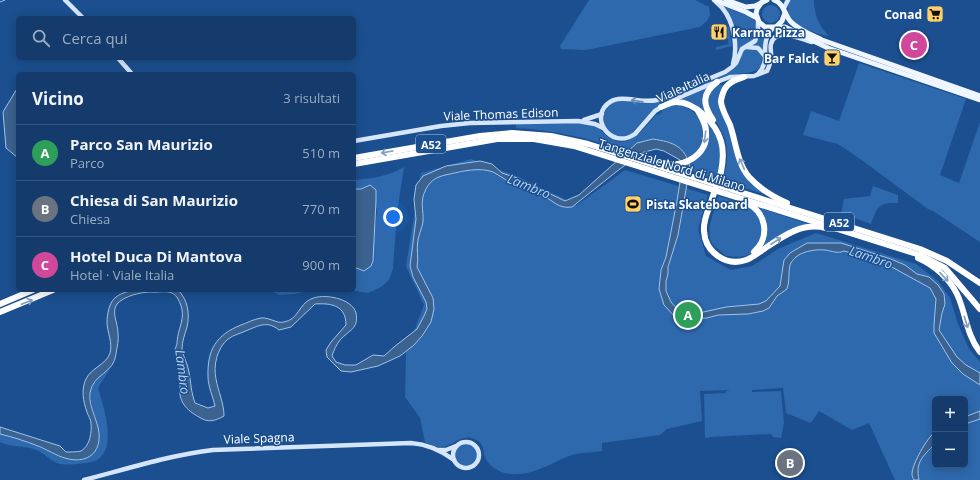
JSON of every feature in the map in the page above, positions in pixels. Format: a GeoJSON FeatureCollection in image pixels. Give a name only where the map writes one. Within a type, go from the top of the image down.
{"type":"FeatureCollection","features":[{"type":"Feature","properties":{"kind":"highway"},"geometry":{"type":"LineString","coordinates":[[744,76],[729,83],[723,91],[721,101],[741,164],[748,176],[767,193],[797,209]]}},
{"type":"Feature","properties":{"kind":"highway"},"geometry":{"type":"LineString","coordinates":[[717,82],[707,93],[705,101],[707,111],[724,141],[726,160],[704,225],[705,240],[713,252],[720,258],[728,261],[745,260],[794,230],[809,226],[824,228],[870,242],[887,244],[901,252],[922,260],[945,277],[957,294],[968,332],[980,352]]}},
{"type":"Feature","properties":{"kind":"highway"},"geometry":{"type":"LineString","coordinates":[[661,107],[671,103],[681,103],[703,113],[712,124],[721,141],[723,160],[722,172]]}},
{"type":"Feature","properties":{"kind":"highway"},"geometry":{"type":"LineString","coordinates":[[639,161],[675,165],[692,160],[701,151],[706,138],[706,126],[698,111]]}},
{"type":"Feature","properties":{"kind":"highway","name":"Tangenziale Nord di Milano"},"geometry":{"type":"LineString","coordinates":[[356,158],[480,136],[551,136],[588,144],[639,161]]}},
{"type":"Feature","properties":{"kind":"highway","name":"Tangenziale Nord di Milano"},"geometry":{"type":"LineString","coordinates":[[356,164],[512,136],[614,153]]}},
{"type":"Feature","properties":{"kind":"highway"},"geometry":{"type":"LineString","coordinates":[[639,161],[746,203],[755,208],[763,221],[765,232],[762,243],[756,251],[744,258],[733,259],[721,255],[713,248],[708,240],[706,229],[711,205]]}},
{"type":"Feature","properties":{"kind":"highway","name":"Tangenziale Nord di Milano"},"geometry":{"type":"LineString","coordinates":[[692,182],[797,209],[920,248],[947,261],[980,283]]}},
{"type":"Feature","properties":{"kind":"highway","name":"Tangenziale Nord di Milano"},"geometry":{"type":"LineString","coordinates":[[692,182],[920,255],[941,265],[949,272],[980,309]]}},
{"type":"Feature","properties":{"kind":"highway"},"geometry":{"type":"LineString","coordinates":[[0,304],[28,292]]}},
{"type":"Feature","properties":{"kind":"highway"},"geometry":{"type":"LineString","coordinates":[[0,312],[48,292]]}},
{"type":"Feature","properties":{"kind":"main road"},"geometry":{"type":"LineString","coordinates":[[714,0],[746,12],[757,19],[765,27],[782,27],[790,29],[823,46],[980,100]]}},
{"type":"Feature","properties":{"kind":"main road"},"geometry":{"type":"LineString","coordinates":[[726,0],[746,7],[755,6],[767,0]]}},
{"type":"Feature","properties":{"kind":"main road"},"geometry":{"type":"LineString","coordinates":[[774,0],[780,3],[784,11],[796,26],[822,40],[980,96]]}},
{"type":"Feature","properties":{"kind":"main road"},"geometry":{"type":"LineString","coordinates":[[757,19],[757,9],[761,3]]}},
{"type":"Feature","properties":{"kind":"main road"},"geometry":{"type":"LineString","coordinates":[[774,27],[782,21],[784,11]]}},
{"type":"Feature","properties":{"kind":"street"},"geometry":{"type":"LineString","coordinates":[[65,0],[81,16]]}},
{"type":"Feature","properties":{"kind":"street"},"geometry":{"type":"LineString","coordinates":[[71,0],[72,7]]}},
{"type":"Feature","properties":{"kind":"street"},"geometry":{"type":"LineString","coordinates":[[714,0],[722,7],[732,26],[736,52],[732,67]]}},
{"type":"Feature","properties":{"kind":"street"},"geometry":{"type":"LineString","coordinates":[[784,11],[788,0]]}},
{"type":"Feature","properties":{"kind":"street"},"geometry":{"type":"LineString","coordinates":[[732,67],[736,63],[742,49],[751,44],[756,37],[758,28],[757,19]]}},
{"type":"Feature","properties":{"kind":"street"},"geometry":{"type":"LineString","coordinates":[[757,75],[763,69],[766,36],[774,27]]}},
{"type":"Feature","properties":{"kind":"street"},"geometry":{"type":"LineString","coordinates":[[757,75],[767,71],[771,58],[771,44],[775,36],[789,34],[823,46]]}},
{"type":"Feature","properties":{"kind":"street"},"geometry":{"type":"LineString","coordinates":[[746,47],[752,46],[758,48],[762,52],[765,59]]}},
{"type":"Feature","properties":{"kind":"street"},"geometry":{"type":"LineString","coordinates":[[120,60],[130,72]]}},
{"type":"Feature","properties":{"kind":"street","name":"Viale Italia"},"geometry":{"type":"LineString","coordinates":[[602,114],[606,105],[614,100],[624,99],[646,102],[657,100],[719,75],[732,67]]}},
{"type":"Feature","properties":{"kind":"street","name":"Viale Italia"},"geometry":{"type":"LineString","coordinates":[[603,128],[615,138],[620,139],[631,137],[655,111],[668,103],[730,77],[757,75]]}},
{"type":"Feature","properties":{"kind":"street"},"geometry":{"type":"LineString","coordinates":[[602,114],[603,128]]}},
{"type":"Feature","properties":{"kind":"street","name":"Viale Thomas Edison"},"geometry":{"type":"LineString","coordinates":[[578,121],[602,114]]}},
{"type":"Feature","properties":{"kind":"street","name":"Viale Thomas Edison"},"geometry":{"type":"LineString","coordinates":[[356,141],[441,126],[470,123],[578,121],[595,124],[603,128]]}},
{"type":"Feature","properties":{"kind":"street"},"geometry":{"type":"LineString","coordinates":[[437,450],[446,450],[464,442],[473,444],[478,450],[479,458],[474,466],[466,468],[457,465],[454,460],[453,452],[456,446]]}},
{"type":"Feature","properties":{"kind":"street","name":"Viale Spagna"},"geometry":{"type":"LineString","coordinates":[[84,480],[200,451],[213,450],[416,443],[437,450],[454,460]]}},
{"type":"Feature","properties":{"kind":"shaded area"},"geometry":{"type":"Polygon","coordinates":[[[589,0],[695,0],[709,7],[710,15],[707,21],[700,27],[586,50],[561,49],[560,46],[589,0]]]}},
{"type":"Feature","properties":{"kind":"shaded area"},"geometry":{"type":"Polygon","coordinates":[[[790,0],[814,0],[818,20],[822,28],[829,36],[811,31],[792,20],[788,12],[790,0]]]}},
{"type":"Feature","properties":{"kind":"shaded area"},"geometry":{"type":"Polygon","coordinates":[[[771,5],[777,8],[780,14],[777,20],[771,23],[765,20],[762,14],[765,8],[771,5]]]}},
{"type":"Feature","properties":{"kind":"shaded area"},"geometry":{"type":"Polygon","coordinates":[[[723,7],[747,15],[756,23],[757,27],[753,40],[737,51],[735,31],[741,31],[751,35],[752,33],[733,24],[723,7]]]}},
{"type":"Feature","properties":{"kind":"shaded area"},"geometry":{"type":"Polygon","coordinates":[[[729,27],[732,46],[716,50],[716,47],[729,44],[728,39],[725,39],[723,28],[729,27]]]}},
{"type":"Feature","properties":{"kind":"shaded area"},"geometry":{"type":"Polygon","coordinates":[[[759,27],[769,31],[764,39],[763,51],[759,46],[752,45],[759,27]]]}},
{"type":"Feature","properties":{"kind":"shaded area"},"geometry":{"type":"Polygon","coordinates":[[[746,48],[757,50],[762,56],[761,66],[758,69],[749,73],[725,76],[669,100],[633,134],[621,137],[612,135],[605,127],[603,117],[606,109],[613,102],[622,100],[643,103],[654,102],[723,75],[730,69],[746,48]]]}},
{"type":"Feature","properties":{"kind":"shaded area"},"geometry":{"type":"Polygon","coordinates":[[[859,63],[966,99],[940,175],[959,183],[980,122],[980,242],[928,209],[838,144],[803,135],[811,111],[839,121],[859,63]]]}},
{"type":"Feature","properties":{"kind":"shaded area"},"geometry":{"type":"Polygon","coordinates":[[[721,84],[723,86],[720,93],[737,160],[767,194],[766,195],[722,181],[727,160],[726,144],[722,132],[713,117],[708,102],[709,95],[713,89],[721,84]]]}},
{"type":"Feature","properties":{"kind":"shaded area"},"geometry":{"type":"Polygon","coordinates":[[[707,87],[702,101],[706,113],[680,100],[707,87]]]}},
{"type":"Feature","properties":{"kind":"shaded area"},"geometry":{"type":"Polygon","coordinates":[[[673,105],[680,105],[698,116],[704,128],[705,134],[701,148],[688,158],[678,147],[666,141],[645,141],[633,146],[628,151],[573,136],[516,128],[516,124],[585,123],[598,127],[611,139],[618,142],[631,139],[637,135],[657,114],[659,115],[665,108],[673,105]]]}},
{"type":"Feature","properties":{"kind":"shaded area"},"geometry":{"type":"Polygon","coordinates":[[[708,122],[719,142],[721,163],[716,180],[690,171],[690,164],[697,159],[704,149],[708,122]]]}},
{"type":"Feature","properties":{"kind":"shaded area"},"geometry":{"type":"Polygon","coordinates":[[[471,159],[519,177],[577,205],[625,170],[708,195],[698,229],[706,256],[731,270],[752,266],[778,249],[816,233],[916,264],[938,281],[950,298],[958,324],[969,349],[980,362],[980,480],[895,480],[869,423],[852,430],[819,411],[811,423],[786,413],[783,388],[752,390],[752,392],[781,391],[784,423],[781,438],[773,437],[771,434],[705,437],[704,394],[726,393],[726,391],[731,390],[700,391],[702,421],[667,429],[660,435],[602,443],[602,451],[569,456],[528,473],[510,474],[501,472],[495,469],[487,461],[482,445],[471,438],[463,438],[443,447],[437,447],[425,442],[420,418],[405,397],[406,353],[424,305],[406,266],[421,173],[471,159]]]}},
{"type":"Feature","properties":{"kind":"shaded area"},"geometry":{"type":"Polygon","coordinates":[[[404,167],[397,213],[393,269],[389,280],[381,287],[368,293],[356,291],[356,268],[364,271],[373,261],[373,245],[377,211],[370,185],[361,189],[356,189],[356,180],[367,179],[392,173],[404,167]]]}},
{"type":"Feature","properties":{"kind":"shaded area"},"geometry":{"type":"Polygon","coordinates":[[[873,186],[898,195],[898,203],[887,203],[880,207],[875,213],[871,224],[841,213],[844,199],[870,196],[873,186]]]}},
{"type":"Feature","properties":{"kind":"shaded area"},"geometry":{"type":"Polygon","coordinates":[[[718,196],[748,205],[761,219],[763,234],[753,252],[748,255],[739,257],[726,256],[712,244],[709,228],[718,196]]]}},
{"type":"Feature","properties":{"kind":"shaded area"},"geometry":{"type":"Polygon","coordinates":[[[760,208],[809,224],[800,226],[763,247],[766,223],[760,208]]]}},
{"type":"Feature","properties":{"kind":"shaded area"},"geometry":{"type":"Polygon","coordinates":[[[273,292],[303,292],[295,294],[280,295],[273,292]]]}},
{"type":"Feature","properties":{"kind":"shaded area"},"geometry":{"type":"Polygon","coordinates":[[[111,367],[98,388],[103,405],[108,436],[107,446],[103,454],[97,460],[67,465],[60,464],[54,462],[36,450],[0,442],[0,434],[49,450],[64,458],[96,450],[99,437],[98,426],[92,406],[92,387],[99,377],[111,367]]]}},
{"type":"Feature","properties":{"kind":"shaded area"},"geometry":{"type":"Polygon","coordinates":[[[466,444],[474,447],[477,455],[474,463],[466,466],[458,463],[455,455],[458,447],[466,444]]]}},
{"type":"Feature","properties":{"kind":"water"},"geometry":{"type":"Polygon","coordinates":[[[16,90],[16,156],[6,148],[3,112],[16,90]]]}},
{"type":"Feature","properties":{"kind":"water","name":"Lambro"},"geometry":{"type":"Polygon","coordinates":[[[653,139],[677,146],[685,154],[690,167],[678,235],[668,267],[666,281],[666,291],[671,302],[677,309],[686,313],[699,313],[726,307],[759,304],[766,301],[780,286],[784,260],[790,253],[807,243],[841,243],[905,265],[917,274],[929,277],[938,285],[944,294],[945,304],[939,330],[957,357],[966,365],[980,373],[980,385],[963,374],[952,363],[934,333],[936,299],[930,288],[879,260],[844,251],[837,252],[815,250],[800,254],[792,261],[790,265],[787,289],[777,296],[769,308],[763,311],[748,314],[718,315],[707,318],[683,319],[675,317],[664,305],[659,289],[661,270],[666,257],[682,169],[680,160],[664,151],[656,149],[641,153],[572,207],[560,206],[536,192],[516,186],[493,172],[483,170],[466,171],[436,178],[428,186],[424,194],[422,206],[423,222],[417,243],[417,267],[433,298],[434,309],[431,322],[414,345],[400,356],[378,366],[351,372],[341,371],[327,357],[326,350],[346,325],[345,318],[340,309],[332,305],[315,304],[291,327],[279,330],[268,325],[260,325],[232,336],[224,343],[217,358],[215,374],[224,416],[208,421],[202,419],[187,408],[182,401],[180,396],[180,386],[182,371],[175,351],[182,321],[182,311],[181,305],[176,296],[169,292],[180,292],[184,298],[187,307],[187,327],[182,343],[182,349],[195,403],[208,408],[215,406],[208,380],[208,367],[211,351],[219,339],[232,329],[253,320],[267,318],[279,322],[289,321],[307,301],[316,297],[329,297],[343,300],[353,308],[356,313],[357,318],[355,326],[340,340],[332,356],[336,362],[345,365],[356,365],[373,355],[384,356],[417,329],[427,309],[426,302],[413,277],[410,266],[416,219],[414,199],[416,185],[423,176],[446,166],[480,161],[492,164],[502,173],[517,178],[565,201],[579,195],[637,143],[653,139]]]}},
{"type":"Feature","properties":{"kind":"water"},"geometry":{"type":"Polygon","coordinates":[[[370,185],[376,190],[373,261],[371,266],[364,271],[356,268],[356,189],[361,189],[370,185]]]}},
{"type":"Feature","properties":{"kind":"water"},"geometry":{"type":"Polygon","coordinates":[[[127,292],[147,292],[133,295],[124,299],[115,307],[118,338],[114,361],[112,366],[95,381],[90,393],[91,404],[99,434],[98,446],[92,455],[87,458],[77,460],[65,458],[28,442],[0,434],[0,427],[60,446],[66,452],[81,451],[84,449],[91,434],[91,420],[87,413],[84,399],[84,383],[88,375],[106,360],[110,353],[111,345],[107,326],[108,312],[114,299],[127,292]]]}},
{"type":"Feature","properties":{"kind":"water"},"geometry":{"type":"Polygon","coordinates":[[[980,411],[980,419],[968,423],[968,416],[980,411]]]}},
{"type":"Feature","properties":{"kind":"water"},"geometry":{"type":"Polygon","coordinates":[[[932,435],[932,447],[919,464],[919,480],[914,480],[912,474],[914,464],[924,445],[932,435]]]}},
{"type":"Feature","properties":{"kind":"waterway"},"geometry":{"type":"LineString","coordinates":[[0,2],[5,0]]}},
{"type":"Feature","properties":{"kind":"place","name":"Conad"},"geometry":{"type":"Point","coordinates":[935,14]}},
{"type":"Feature","properties":{"kind":"place","name":"Karma Pizza"},"geometry":{"type":"Point","coordinates":[719,32]}},
{"type":"Feature","properties":{"kind":"place","name":"Hotel Duca Di Mantova"},"geometry":{"type":"Point","coordinates":[914,45]}},
{"type":"Feature","properties":{"kind":"place","name":"Bar Falck"},"geometry":{"type":"Point","coordinates":[832,58]}},
{"type":"Feature","properties":{"kind":"place","name":"Pista Skateboard"},"geometry":{"type":"Point","coordinates":[633,204]}},
{"type":"Feature","properties":{"kind":"place","name":"Parco San Maurizio"},"geometry":{"type":"Point","coordinates":[688,315]}},
{"type":"Feature","properties":{"kind":"place","name":"Chiesa di San Maurizio"},"geometry":{"type":"Point","coordinates":[790,463]}}]}
